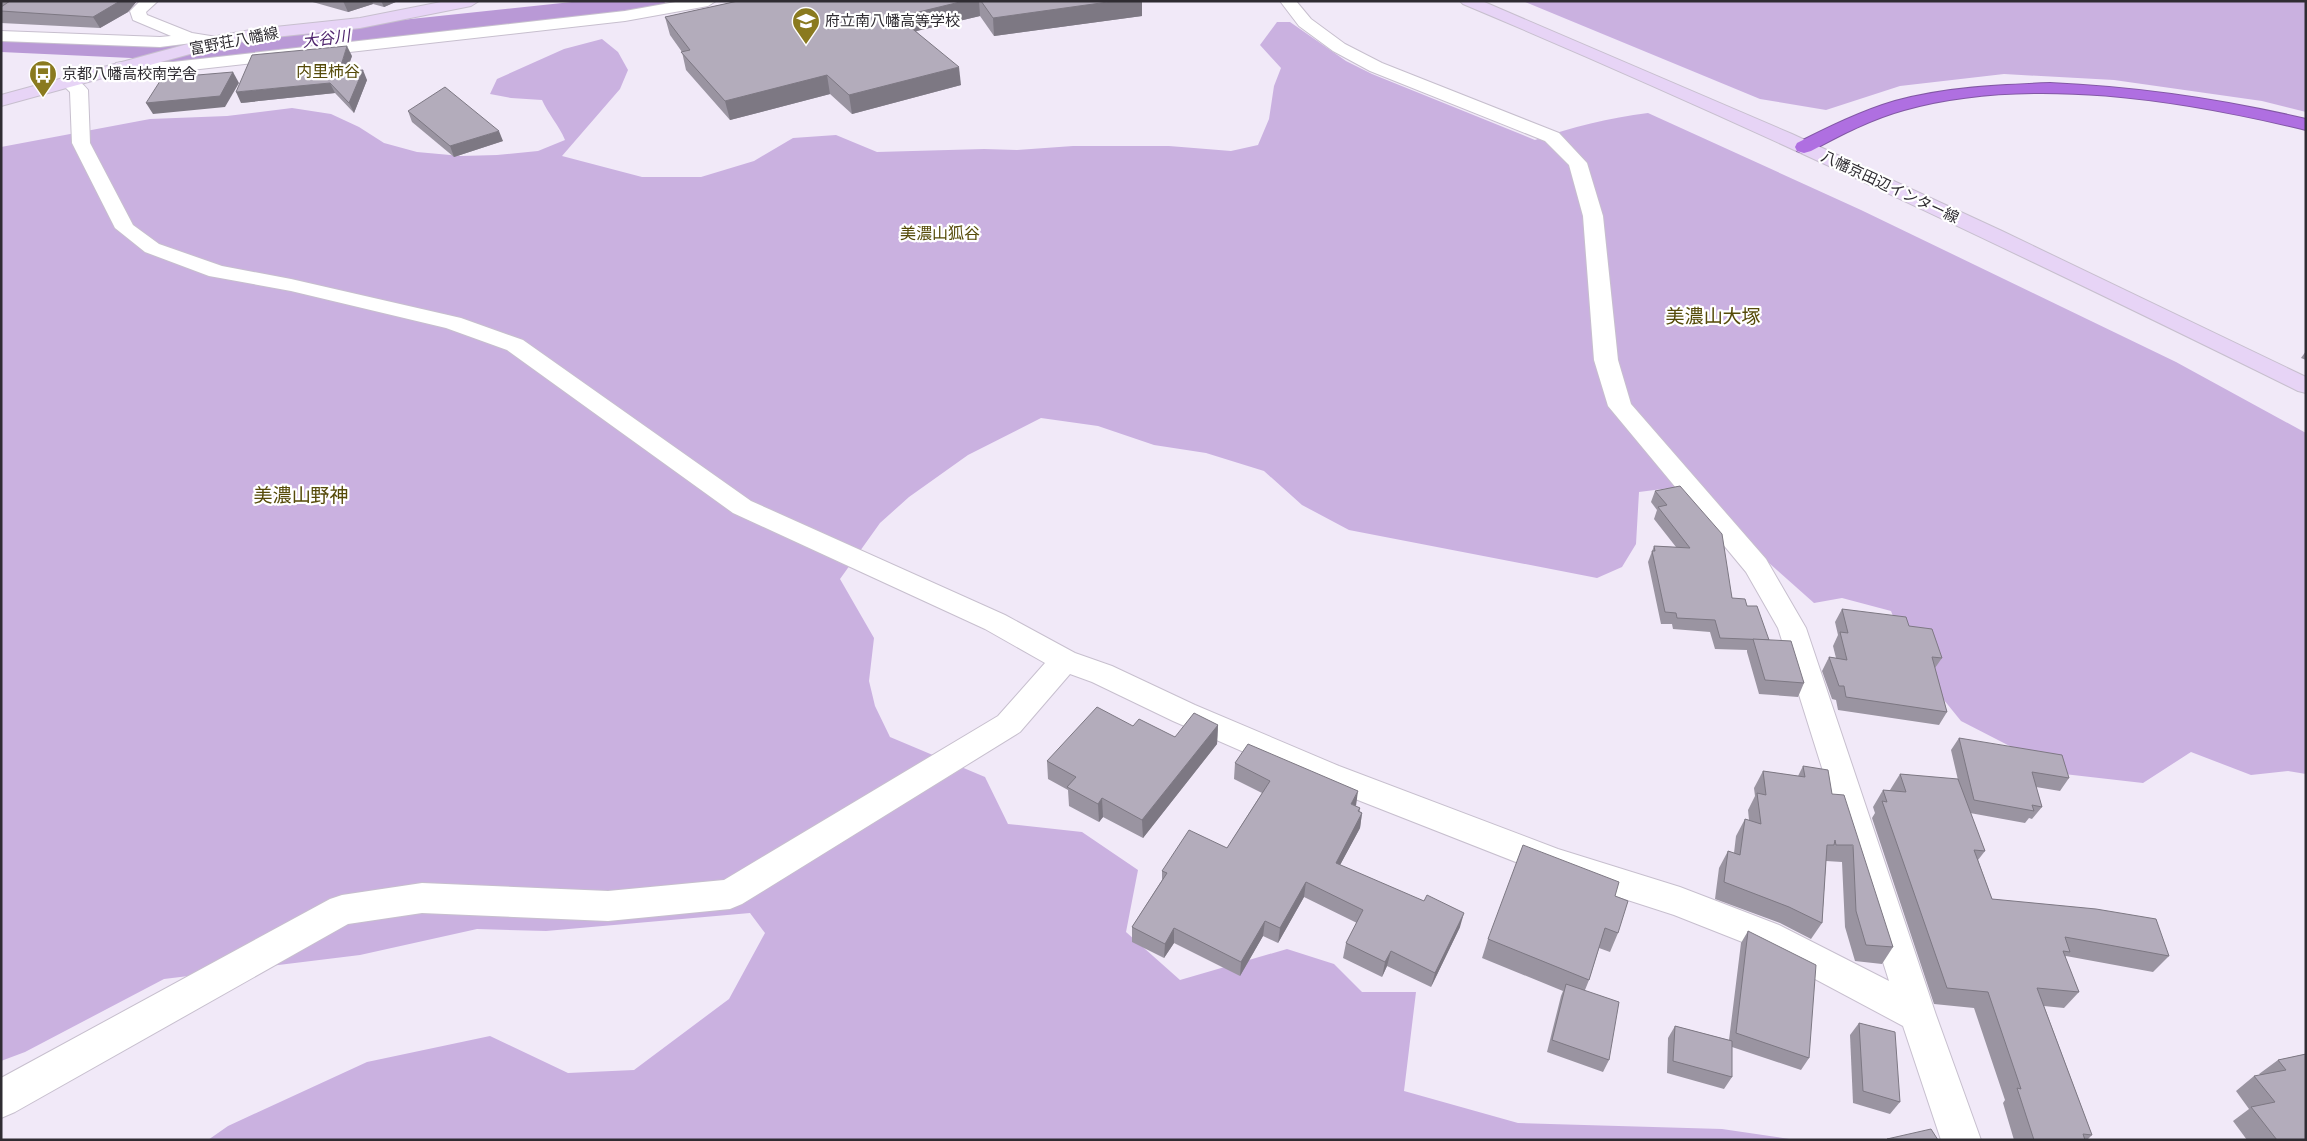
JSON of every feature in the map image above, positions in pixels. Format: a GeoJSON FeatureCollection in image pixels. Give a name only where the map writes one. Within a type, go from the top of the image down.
{"type":"FeatureCollection","features":[{"type":"Feature","properties":{"kind":"highway"},"geometry":{"type":"LineString","coordinates":[[1804,147],[1856,120],[1902,105],[1972,92],[2013,90],[2068,90],[2149,96],[2238,110],[2306,125]]}},
{"type":"Feature","properties":{"kind":"highway"},"geometry":{"type":"LineString","coordinates":[[1804,147],[1916,111],[1982,100],[2022,97],[2081,98],[2150,103],[2240,117],[2306,132]]}},
{"type":"Feature","properties":{"kind":"main road","name":"富野荘八幡線"},"geometry":{"type":"LineString","coordinates":[[217,41],[256,34],[360,23],[470,1]]}},
{"type":"Feature","properties":{"kind":"main road","name":"八幡京田辺インター線"},"geometry":{"type":"LineString","coordinates":[[1468,1],[1804,147],[2104,287],[2306,386]]}},
{"type":"Feature","properties":{"kind":"main road","name":"富野荘八幡線"},"geometry":{"type":"LineString","coordinates":[[1,102],[148,60],[194,42]]}},
{"type":"Feature","properties":{"kind":"street"},"geometry":{"type":"LineString","coordinates":[[150,1],[138,11],[139,17],[194,42]]}},
{"type":"Feature","properties":{"kind":"street"},"geometry":{"type":"LineString","coordinates":[[122,67],[148,69],[202,64],[625,16],[708,1]]}},
{"type":"Feature","properties":{"kind":"street"},"geometry":{"type":"LineString","coordinates":[[1288,1],[1306,23],[1350,54],[1376,67],[1552,137],[1578,163],[1594,216],[1606,360],[1620,406],[1756,566],[1792,628],[1918,1015],[1961,1140]]}},
{"type":"Feature","properties":{"kind":"street"},"geometry":{"type":"LineString","coordinates":[[1,36],[160,42],[217,41]]}},
{"type":"Feature","properties":{"kind":"street"},"geometry":{"type":"LineString","coordinates":[[70,83],[79,90],[81,143],[125,228],[152,248],[218,272],[291,286],[453,323],[515,345],[742,506],[995,622],[1065,661],[1102,674],[1184,713],[1328,775],[1553,862],[1680,902],[1767,936],[1918,1015]]}},
{"type":"Feature","properties":{"kind":"street"},"geometry":{"type":"LineString","coordinates":[[1,1099],[342,910],[422,898],[608,906],[730,894],[1009,724],[1065,661]]}},
{"type":"Feature","properties":{"kind":"shaded area"},"geometry":{"type":"Polygon","coordinates":[[[1523,1],[2306,1],[2306,112],[2262,101],[2114,80],[2004,74],[1900,86],[1826,110],[1760,99],[1523,1]]]}},
{"type":"Feature","properties":{"kind":"shaded area"},"geometry":{"type":"Polygon","coordinates":[[[1277,22],[1290,22],[1346,61],[1372,74],[1535,140],[1591,124],[1648,113],[1861,210],[2176,362],[2306,433],[2306,774],[2288,771],[2251,775],[2191,752],[2143,783],[2064,774],[1961,721],[1909,657],[1891,611],[1842,598],[1814,603],[1726,525],[1701,484],[1639,492],[1636,544],[1622,567],[1597,578],[1349,530],[1302,505],[1264,471],[1206,453],[1154,445],[1098,426],[1041,418],[968,455],[909,497],[880,523],[840,579],[874,638],[869,681],[875,706],[890,737],[985,777],[1008,824],[1082,832],[1138,870],[1126,932],[1180,980],[1287,949],[1334,964],[1362,992],[1416,992],[1404,1091],[1518,1123],[1722,1129],[1796,1140],[208,1140],[228,1126],[367,1062],[490,1036],[568,1073],[634,1070],[729,999],[765,933],[750,913],[546,931],[477,929],[360,955],[164,979],[25,1052],[1,1061],[1,147],[150,119],[227,116],[292,108],[331,114],[359,127],[384,143],[417,152],[461,156],[538,151],[565,140],[560,129],[542,100],[511,98],[490,94],[497,79],[564,49],[602,39],[618,52],[628,70],[620,89],[562,156],[642,177],[701,177],[754,161],[793,138],[836,135],[877,152],[1017,150],[1073,146],[1169,146],[1231,151],[1258,145],[1269,119],[1274,86],[1281,68],[1260,45],[1277,22]]]}},
{"type":"Feature","properties":{"kind":"building"},"geometry":{"type":"Polygon","coordinates":[[[10,1],[120,1],[93,17],[1,11],[1,7],[10,1]]]}},
{"type":"Feature","properties":{"kind":"building"},"geometry":{"type":"Polygon","coordinates":[[[738,1],[964,1],[898,17],[959,67],[849,95],[827,75],[725,101],[681,52],[690,50],[665,17],[738,1]]]}},
{"type":"Feature","properties":{"kind":"building"},"geometry":{"type":"Polygon","coordinates":[[[981,1],[1115,1],[993,18],[981,1]]]}},
{"type":"Feature","properties":{"kind":"building"},"geometry":{"type":"Polygon","coordinates":[[[347,46],[339,72],[363,70],[349,103],[330,83],[236,92],[252,55],[347,46]]]}},
{"type":"Feature","properties":{"kind":"building"},"geometry":{"type":"Polygon","coordinates":[[[233,72],[220,96],[146,103],[162,78],[233,72]]]}},
{"type":"Feature","properties":{"kind":"building"},"geometry":{"type":"Polygon","coordinates":[[[445,87],[499,131],[450,146],[408,111],[445,87]]]}},
{"type":"Feature","properties":{"kind":"building"},"geometry":{"type":"Polygon","coordinates":[[[1680,486],[1722,534],[1732,598],[1745,599],[1747,606],[1757,606],[1769,640],[1720,638],[1715,620],[1677,618],[1676,613],[1665,612],[1652,551],[1655,551],[1654,546],[1690,548],[1658,507],[1667,505],[1655,491],[1680,486]]]}},
{"type":"Feature","properties":{"kind":"building"},"geometry":{"type":"Polygon","coordinates":[[[1842,609],[1906,617],[1909,626],[1932,629],[1942,658],[1932,657],[1947,712],[1846,697],[1844,686],[1839,686],[1829,657],[1847,660],[1840,632],[1848,633],[1842,609]]]}},
{"type":"Feature","properties":{"kind":"building"},"geometry":{"type":"Polygon","coordinates":[[[1753,639],[1791,641],[1804,683],[1765,680],[1753,639]]]}},
{"type":"Feature","properties":{"kind":"building"},"geometry":{"type":"Polygon","coordinates":[[[1097,707],[1133,726],[1139,719],[1175,737],[1194,713],[1218,725],[1142,820],[1102,798],[1098,804],[1067,787],[1076,777],[1047,761],[1097,707]]]}},
{"type":"Feature","properties":{"kind":"building"},"geometry":{"type":"Polygon","coordinates":[[[1959,738],[2062,755],[2069,778],[2032,772],[2042,807],[2032,805],[2034,811],[1974,800],[1959,738]]]}},
{"type":"Feature","properties":{"kind":"building"},"geometry":{"type":"Polygon","coordinates":[[[1248,744],[1358,791],[1351,804],[1360,808],[1358,811],[1362,813],[1336,863],[1424,901],[1427,895],[1464,913],[1435,973],[1391,951],[1385,962],[1346,943],[1363,910],[1306,882],[1280,928],[1265,921],[1241,962],[1174,928],[1165,944],[1132,927],[1167,873],[1162,871],[1189,830],[1227,848],[1270,781],[1235,763],[1248,744]]]}},
{"type":"Feature","properties":{"kind":"building"},"geometry":{"type":"Polygon","coordinates":[[[1803,766],[1828,770],[1832,794],[1844,795],[1893,947],[1866,945],[1856,911],[1853,845],[1836,845],[1835,840],[1834,845],[1827,845],[1822,923],[1789,907],[1724,882],[1728,851],[1740,855],[1745,819],[1761,824],[1757,793],[1766,795],[1763,771],[1805,777],[1803,766]]]}},
{"type":"Feature","properties":{"kind":"building"},"geometry":{"type":"Polygon","coordinates":[[[1900,774],[1958,779],[1985,851],[1974,850],[1992,899],[2096,909],[2156,919],[2169,956],[2065,937],[2070,952],[2063,951],[2079,992],[2037,988],[2092,1135],[2083,1134],[2085,1140],[2034,1140],[2017,1088],[2021,1089],[1988,992],[1947,988],[1882,801],[1887,802],[1883,790],[1906,792],[1900,774]]]}},
{"type":"Feature","properties":{"kind":"building"},"geometry":{"type":"Polygon","coordinates":[[[1523,845],[1619,882],[1615,896],[1628,901],[1618,933],[1605,928],[1589,980],[1488,939],[1523,845]]]}},
{"type":"Feature","properties":{"kind":"building"},"geometry":{"type":"Polygon","coordinates":[[[1748,931],[1816,965],[1809,1058],[1736,1033],[1748,931]]]}},
{"type":"Feature","properties":{"kind":"building"},"geometry":{"type":"Polygon","coordinates":[[[1566,984],[1619,1002],[1609,1060],[1552,1040],[1566,984]]]}},
{"type":"Feature","properties":{"kind":"building"},"geometry":{"type":"Polygon","coordinates":[[[1859,1023],[1895,1032],[1900,1102],[1863,1091],[1859,1023]]]}},
{"type":"Feature","properties":{"kind":"building"},"geometry":{"type":"Polygon","coordinates":[[[1675,1026],[1732,1041],[1732,1077],[1673,1061],[1675,1026]]]}},
{"type":"Feature","properties":{"kind":"building"},"geometry":{"type":"Polygon","coordinates":[[[2306,1054],[2306,1140],[2277,1140],[2251,1107],[2275,1102],[2254,1076],[2286,1070],[2278,1060],[2306,1054]]]}},
{"type":"Feature","properties":{"kind":"building"},"geometry":{"type":"Polygon","coordinates":[[[1931,1129],[1938,1140],[1887,1139],[1931,1129]]]}},
{"type":"Feature","properties":{"kind":"waterway","name":"大谷川"},"geometry":{"type":"LineString","coordinates":[[1,43],[153,50],[188,56],[231,53],[307,39],[553,14],[651,1]]}},
{"type":"Feature","properties":{"kind":"place","name":"府立南八幡高等学校"},"geometry":{"type":"Point","coordinates":[806,45]}},
{"type":"Feature","properties":{"kind":"place","name":"京都八幡高校南学舎"},"geometry":{"type":"Point","coordinates":[43,98]}},
{"type":"Feature","properties":{"kind":"district","name":"内里柿谷"},"geometry":{"type":"Point","coordinates":[328,71]}},
{"type":"Feature","properties":{"kind":"district","name":"美濃山狐谷"},"geometry":{"type":"Point","coordinates":[940,233]}},
{"type":"Feature","properties":{"kind":"district","name":"美濃山大塚"},"geometry":{"type":"Point","coordinates":[1713,316]}},
{"type":"Feature","properties":{"kind":"district","name":"美濃山野神"},"geometry":{"type":"Point","coordinates":[301,495]}}]}
